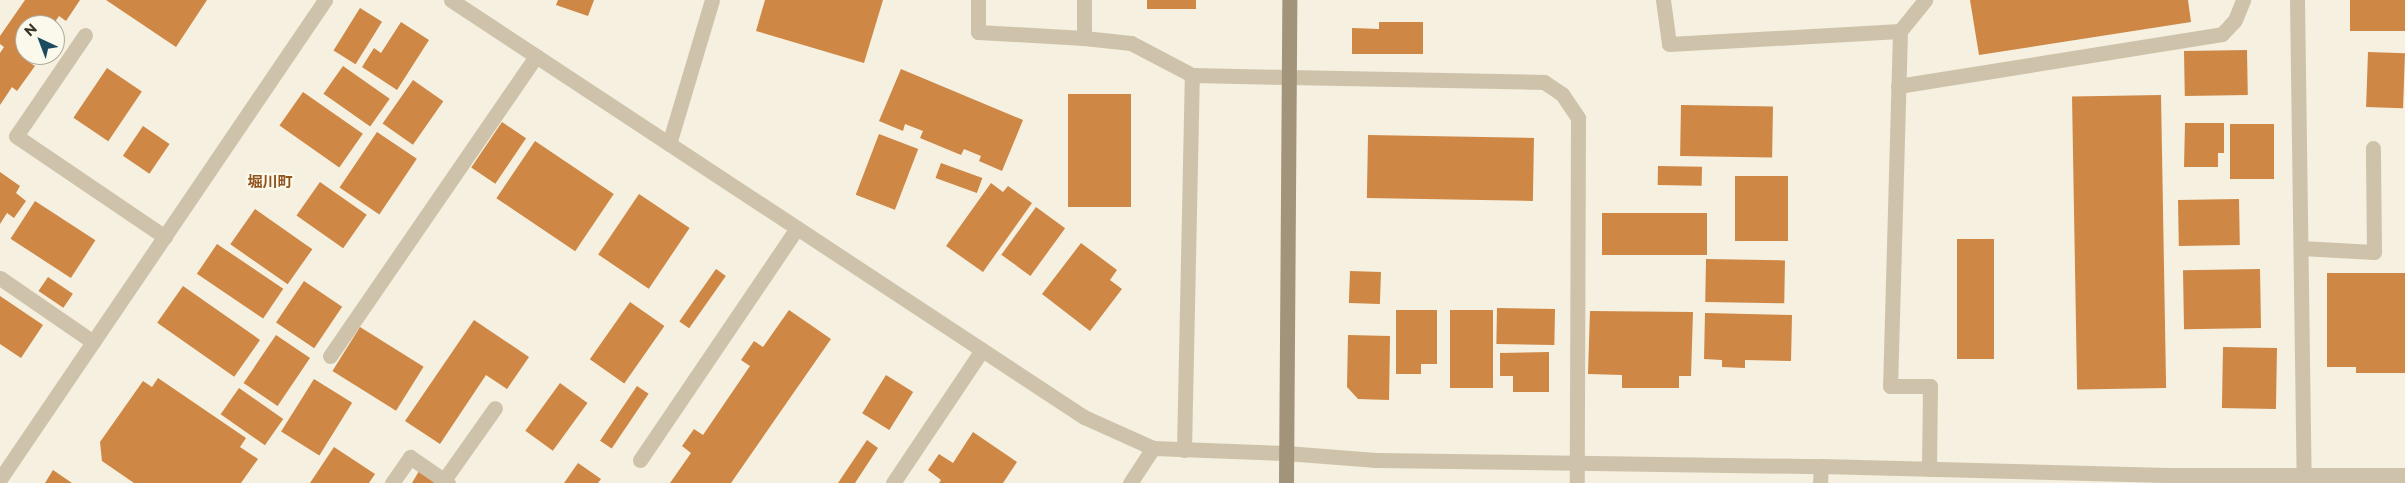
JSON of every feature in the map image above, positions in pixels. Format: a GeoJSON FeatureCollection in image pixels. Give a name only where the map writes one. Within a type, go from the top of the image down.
{"type":"FeatureCollection","features":[{"type":"Feature","properties":{"kind":"street"},"geometry":{"type":"LineString","coordinates":[[0,479],[325,0]]}},
{"type":"Feature","properties":{"kind":"street"},"geometry":{"type":"LineString","coordinates":[[451,0],[1084,417],[1153,448],[1286,453],[1376,460],[1821,466],[2168,479],[2304,475],[2405,475]]}},
{"type":"Feature","properties":{"kind":"street"},"geometry":{"type":"LineString","coordinates":[[670,144],[712,0]]}},
{"type":"Feature","properties":{"kind":"street"},"geometry":{"type":"LineString","coordinates":[[978,0],[978,32],[1084,38],[1131,43],[1192,75],[1544,82],[1562,94],[1578,118],[1577,483]]}},
{"type":"Feature","properties":{"kind":"street"},"geometry":{"type":"LineString","coordinates":[[1084,0],[1084,38]]}},
{"type":"Feature","properties":{"kind":"street"},"geometry":{"type":"LineString","coordinates":[[1286,483],[1289,0]]}},
{"type":"Feature","properties":{"kind":"street"},"geometry":{"type":"LineString","coordinates":[[1663,0],[1669,44],[1900,31]]}},
{"type":"Feature","properties":{"kind":"street"},"geometry":{"type":"LineString","coordinates":[[1925,0],[1900,31],[1890,386],[1930,386],[1929,469]]}},
{"type":"Feature","properties":{"kind":"street"},"geometry":{"type":"LineString","coordinates":[[1898,86],[2222,34],[2235,20],[2243,0]]}},
{"type":"Feature","properties":{"kind":"street"},"geometry":{"type":"LineString","coordinates":[[2297,0],[2304,475]]}},
{"type":"Feature","properties":{"kind":"street"},"geometry":{"type":"LineString","coordinates":[[85,35],[16,136],[165,237]]}},
{"type":"Feature","properties":{"kind":"street"},"geometry":{"type":"LineString","coordinates":[[330,356],[536,56]]}},
{"type":"Feature","properties":{"kind":"street"},"geometry":{"type":"LineString","coordinates":[[1184,450],[1192,75]]}},
{"type":"Feature","properties":{"kind":"street"},"geometry":{"type":"LineString","coordinates":[[2300,248],[2374,252],[2373,148]]}},
{"type":"Feature","properties":{"kind":"street"},"geometry":{"type":"LineString","coordinates":[[640,460],[797,228]]}},
{"type":"Feature","properties":{"kind":"street"},"geometry":{"type":"LineString","coordinates":[[0,278],[93,342]]}},
{"type":"Feature","properties":{"kind":"street"},"geometry":{"type":"LineString","coordinates":[[893,483],[982,350]]}},
{"type":"Feature","properties":{"kind":"street"},"geometry":{"type":"LineString","coordinates":[[392,483],[410,457],[446,482],[495,408]]}},
{"type":"Feature","properties":{"kind":"street"},"geometry":{"type":"LineString","coordinates":[[1130,483],[1153,448]]}},
{"type":"Feature","properties":{"kind":"street"},"geometry":{"type":"LineString","coordinates":[[1820,483],[1821,466]]}},
{"type":"Feature","properties":{"kind":"building"},"geometry":{"type":"Polygon","coordinates":[[[25,0],[80,0],[66,21],[65,15],[15,15],[15,65],[35,66],[17,91],[12,87],[0,105],[0,53],[4,47],[0,44],[0,36],[25,0]]]}},
{"type":"Feature","properties":{"kind":"building"},"geometry":{"type":"Polygon","coordinates":[[[106,0],[207,0],[176,47],[106,0]]]}},
{"type":"Feature","properties":{"kind":"building"},"geometry":{"type":"Polygon","coordinates":[[[558,0],[594,0],[588,16],[556,5],[558,0]]]}},
{"type":"Feature","properties":{"kind":"building"},"geometry":{"type":"Polygon","coordinates":[[[765,0],[883,0],[864,63],[756,31],[765,0]]]}},
{"type":"Feature","properties":{"kind":"building"},"geometry":{"type":"Polygon","coordinates":[[[1147,0],[1196,0],[1196,9],[1147,9],[1147,0]]]}},
{"type":"Feature","properties":{"kind":"building"},"geometry":{"type":"Polygon","coordinates":[[[1970,0],[2188,0],[2191,22],[1979,55],[1970,0]]]}},
{"type":"Feature","properties":{"kind":"building"},"geometry":{"type":"Polygon","coordinates":[[[2350,0],[2405,0],[2405,31],[2350,31],[2350,0]]]}},
{"type":"Feature","properties":{"kind":"building"},"geometry":{"type":"Polygon","coordinates":[[[360,8],[382,22],[356,64],[334,50],[360,8]]]}},
{"type":"Feature","properties":{"kind":"building"},"geometry":{"type":"Polygon","coordinates":[[[401,22],[429,40],[397,90],[362,67],[374,48],[381,53],[401,22]]]}},
{"type":"Feature","properties":{"kind":"building"},"geometry":{"type":"Polygon","coordinates":[[[1379,22],[1423,22],[1423,54],[1352,54],[1352,28],[1379,29],[1379,22]]]}},
{"type":"Feature","properties":{"kind":"building"},"geometry":{"type":"Polygon","coordinates":[[[2247,50],[2248,95],[2185,96],[2184,51],[2247,50]]]}},
{"type":"Feature","properties":{"kind":"building"},"geometry":{"type":"Polygon","coordinates":[[[2368,52],[2405,53],[2403,108],[2366,107],[2368,52]]]}},
{"type":"Feature","properties":{"kind":"building"},"geometry":{"type":"Polygon","coordinates":[[[343,66],[390,99],[370,127],[323,94],[343,66]]]}},
{"type":"Feature","properties":{"kind":"building"},"geometry":{"type":"Polygon","coordinates":[[[107,68],[142,91],[108,141],[73,118],[107,68]]]}},
{"type":"Feature","properties":{"kind":"building"},"geometry":{"type":"Polygon","coordinates":[[[901,69],[1023,120],[1002,171],[979,161],[981,156],[964,149],[961,155],[920,138],[923,131],[905,124],[903,131],[879,121],[901,69]]]}},
{"type":"Feature","properties":{"kind":"building"},"geometry":{"type":"Polygon","coordinates":[[[413,80],[443,101],[413,145],[383,123],[413,80]]]}},
{"type":"Feature","properties":{"kind":"building"},"geometry":{"type":"Polygon","coordinates":[[[303,92],[363,134],[339,167],[279,126],[303,92]]]}},
{"type":"Feature","properties":{"kind":"building"},"geometry":{"type":"Polygon","coordinates":[[[1068,94],[1131,94],[1131,207],[1068,207],[1068,94]]]}},
{"type":"Feature","properties":{"kind":"building"},"geometry":{"type":"Polygon","coordinates":[[[2161,95],[2166,388],[2077,390],[2072,97],[2161,95]]]}},
{"type":"Feature","properties":{"kind":"building"},"geometry":{"type":"Polygon","coordinates":[[[1681,105],[1773,107],[1772,158],[1680,156],[1681,105]]]}},
{"type":"Feature","properties":{"kind":"building"},"geometry":{"type":"Polygon","coordinates":[[[502,122],[526,138],[495,184],[471,168],[502,122]]]}},
{"type":"Feature","properties":{"kind":"building"},"geometry":{"type":"Polygon","coordinates":[[[2185,123],[2224,123],[2224,153],[2218,153],[2218,167],[2184,167],[2185,123]]]}},
{"type":"Feature","properties":{"kind":"building"},"geometry":{"type":"Polygon","coordinates":[[[2230,124],[2274,124],[2274,179],[2230,179],[2230,124]]]}},
{"type":"Feature","properties":{"kind":"building"},"geometry":{"type":"Polygon","coordinates":[[[143,126],[170,144],[149,174],[123,156],[143,126]]]}},
{"type":"Feature","properties":{"kind":"building"},"geometry":{"type":"Polygon","coordinates":[[[377,132],[417,159],[379,214],[340,188],[377,132]]]}},
{"type":"Feature","properties":{"kind":"building"},"geometry":{"type":"Polygon","coordinates":[[[879,134],[918,149],[895,210],[856,195],[879,134]]]}},
{"type":"Feature","properties":{"kind":"building"},"geometry":{"type":"Polygon","coordinates":[[[1368,135],[1534,138],[1533,201],[1367,198],[1368,135]]]}},
{"type":"Feature","properties":{"kind":"building"},"geometry":{"type":"Polygon","coordinates":[[[535,141],[614,194],[575,251],[496,198],[535,141]]]}},
{"type":"Feature","properties":{"kind":"building"},"geometry":{"type":"Polygon","coordinates":[[[941,163],[982,178],[977,193],[936,178],[941,163]]]}},
{"type":"Feature","properties":{"kind":"building"},"geometry":{"type":"Polygon","coordinates":[[[1658,166],[1702,167],[1702,186],[1658,185],[1658,166]]]}},
{"type":"Feature","properties":{"kind":"building"},"geometry":{"type":"Polygon","coordinates":[[[0,172],[20,186],[16,193],[26,201],[14,218],[7,213],[0,224],[0,172]]]}},
{"type":"Feature","properties":{"kind":"building"},"geometry":{"type":"Polygon","coordinates":[[[1735,176],[1788,176],[1788,241],[1735,241],[1735,176]]]}},
{"type":"Feature","properties":{"kind":"building"},"geometry":{"type":"Polygon","coordinates":[[[320,182],[367,215],[343,248],[296,216],[320,182]]]}},
{"type":"Feature","properties":{"kind":"building"},"geometry":{"type":"Polygon","coordinates":[[[991,183],[1003,192],[1008,186],[1032,203],[983,272],[946,246],[991,183]]]}},
{"type":"Feature","properties":{"kind":"building"},"geometry":{"type":"Polygon","coordinates":[[[639,194],[690,228],[649,289],[598,255],[639,194]]]}},
{"type":"Feature","properties":{"kind":"building"},"geometry":{"type":"Polygon","coordinates":[[[2239,199],[2240,245],[2179,246],[2178,200],[2239,199]]]}},
{"type":"Feature","properties":{"kind":"building"},"geometry":{"type":"Polygon","coordinates":[[[35,201],[95,240],[71,278],[10,239],[35,201]]]}},
{"type":"Feature","properties":{"kind":"building"},"geometry":{"type":"Polygon","coordinates":[[[1036,207],[1065,228],[1030,276],[1001,255],[1036,207]]]}},
{"type":"Feature","properties":{"kind":"building"},"geometry":{"type":"Polygon","coordinates":[[[255,209],[312,249],[288,284],[230,244],[255,209]]]}},
{"type":"Feature","properties":{"kind":"building"},"geometry":{"type":"Polygon","coordinates":[[[1602,213],[1707,213],[1707,255],[1602,255],[1602,213]]]}},
{"type":"Feature","properties":{"kind":"building"},"geometry":{"type":"Polygon","coordinates":[[[1957,239],[1994,239],[1994,359],[1957,359],[1957,239]]]}},
{"type":"Feature","properties":{"kind":"building"},"geometry":{"type":"Polygon","coordinates":[[[1081,243],[1117,270],[1110,280],[1122,289],[1090,331],[1042,294],[1081,243]]]}},
{"type":"Feature","properties":{"kind":"building"},"geometry":{"type":"Polygon","coordinates":[[[217,244],[283,289],[263,319],[197,274],[217,244]]]}},
{"type":"Feature","properties":{"kind":"building"},"geometry":{"type":"Polygon","coordinates":[[[1706,259],[1785,260],[1784,303],[1705,302],[1706,259]]]}},
{"type":"Feature","properties":{"kind":"building"},"geometry":{"type":"Polygon","coordinates":[[[716,269],[726,276],[689,328],[679,321],[716,269]]]}},
{"type":"Feature","properties":{"kind":"building"},"geometry":{"type":"Polygon","coordinates":[[[2260,269],[2261,328],[2184,329],[2183,270],[2260,269]]]}},
{"type":"Feature","properties":{"kind":"building"},"geometry":{"type":"Polygon","coordinates":[[[1350,271],[1381,272],[1380,304],[1349,303],[1350,271]]]}},
{"type":"Feature","properties":{"kind":"building"},"geometry":{"type":"Polygon","coordinates":[[[2327,273],[2405,273],[2405,373],[2356,373],[2356,367],[2327,367],[2327,273]]]}},
{"type":"Feature","properties":{"kind":"building"},"geometry":{"type":"Polygon","coordinates":[[[48,277],[73,294],[63,308],[38,291],[48,277]]]}},
{"type":"Feature","properties":{"kind":"building"},"geometry":{"type":"Polygon","coordinates":[[[304,281],[342,307],[314,348],[276,322],[304,281]]]}},
{"type":"Feature","properties":{"kind":"building"},"geometry":{"type":"Polygon","coordinates":[[[183,286],[260,340],[234,377],[157,323],[183,286]]]}},
{"type":"Feature","properties":{"kind":"building"},"geometry":{"type":"Polygon","coordinates":[[[0,296],[43,325],[21,358],[0,344],[0,296]]]}},
{"type":"Feature","properties":{"kind":"building"},"geometry":{"type":"Polygon","coordinates":[[[630,302],[664,326],[624,383],[590,359],[630,302]]]}},
{"type":"Feature","properties":{"kind":"building"},"geometry":{"type":"Polygon","coordinates":[[[1497,308],[1555,309],[1554,345],[1496,344],[1497,308]]]}},
{"type":"Feature","properties":{"kind":"building"},"geometry":{"type":"Polygon","coordinates":[[[789,310],[831,339],[731,483],[670,483],[691,453],[682,446],[694,429],[703,435],[750,366],[741,360],[754,341],[763,347],[789,310]]]}},
{"type":"Feature","properties":{"kind":"building"},"geometry":{"type":"Polygon","coordinates":[[[1396,310],[1437,310],[1437,364],[1421,364],[1421,374],[1396,374],[1396,310]]]}},
{"type":"Feature","properties":{"kind":"building"},"geometry":{"type":"Polygon","coordinates":[[[1450,310],[1493,310],[1493,388],[1450,388],[1450,310]]]}},
{"type":"Feature","properties":{"kind":"building"},"geometry":{"type":"Polygon","coordinates":[[[1590,311],[1693,312],[1691,376],[1679,376],[1679,388],[1622,388],[1622,375],[1588,374],[1590,311]]]}},
{"type":"Feature","properties":{"kind":"building"},"geometry":{"type":"Polygon","coordinates":[[[1705,313],[1792,315],[1791,361],[1745,360],[1745,368],[1722,367],[1722,360],[1704,359],[1705,313]]]}},
{"type":"Feature","properties":{"kind":"building"},"geometry":{"type":"Polygon","coordinates":[[[474,320],[529,357],[507,389],[486,375],[440,444],[405,421],[474,320]]]}},
{"type":"Feature","properties":{"kind":"building"},"geometry":{"type":"Polygon","coordinates":[[[360,327],[424,367],[396,411],[332,371],[360,327]]]}},
{"type":"Feature","properties":{"kind":"building"},"geometry":{"type":"Polygon","coordinates":[[[276,335],[310,358],[278,406],[244,383],[276,335]]]}},
{"type":"Feature","properties":{"kind":"building"},"geometry":{"type":"Polygon","coordinates":[[[1348,335],[1390,336],[1389,400],[1358,399],[1347,387],[1348,335]]]}},
{"type":"Feature","properties":{"kind":"building"},"geometry":{"type":"Polygon","coordinates":[[[2223,347],[2277,348],[2276,409],[2222,408],[2223,347]]]}},
{"type":"Feature","properties":{"kind":"building"},"geometry":{"type":"Polygon","coordinates":[[[1549,352],[1549,392],[1513,392],[1513,376],[1500,376],[1500,353],[1549,352]]]}},
{"type":"Feature","properties":{"kind":"building"},"geometry":{"type":"Polygon","coordinates":[[[886,375],[913,392],[889,430],[862,413],[886,375]]]}},
{"type":"Feature","properties":{"kind":"building"},"geometry":{"type":"Polygon","coordinates":[[[158,378],[246,438],[240,447],[258,459],[241,483],[134,483],[102,461],[100,442],[143,381],[152,387],[158,378]]]}},
{"type":"Feature","properties":{"kind":"building"},"geometry":{"type":"Polygon","coordinates":[[[314,379],[352,403],[319,455],[281,432],[314,379]]]}},
{"type":"Feature","properties":{"kind":"building"},"geometry":{"type":"Polygon","coordinates":[[[560,383],[588,403],[553,451],[525,431],[560,383]]]}},
{"type":"Feature","properties":{"kind":"building"},"geometry":{"type":"Polygon","coordinates":[[[637,386],[649,394],[612,449],[600,441],[637,386]]]}},
{"type":"Feature","properties":{"kind":"building"},"geometry":{"type":"Polygon","coordinates":[[[239,388],[283,419],[265,445],[221,414],[239,388]]]}},
{"type":"Feature","properties":{"kind":"building"},"geometry":{"type":"Polygon","coordinates":[[[973,432],[1017,462],[1003,483],[939,483],[941,480],[928,470],[939,454],[953,463],[973,432]]]}},
{"type":"Feature","properties":{"kind":"building"},"geometry":{"type":"Polygon","coordinates":[[[867,440],[878,448],[855,483],[838,483],[867,440]]]}},
{"type":"Feature","properties":{"kind":"building"},"geometry":{"type":"Polygon","coordinates":[[[334,447],[375,474],[369,483],[310,483],[334,447]]]}},
{"type":"Feature","properties":{"kind":"building"},"geometry":{"type":"Polygon","coordinates":[[[578,463],[601,479],[598,483],[564,483],[578,463]]]}},
{"type":"Feature","properties":{"kind":"building"},"geometry":{"type":"Polygon","coordinates":[[[53,470],[72,483],[45,483],[53,470]]]}},
{"type":"Feature","properties":{"kind":"building"},"geometry":{"type":"Polygon","coordinates":[[[419,471],[437,483],[412,483],[419,471]]]}},
{"type":"Feature","properties":{"kind":"district","name":"堀川町"},"geometry":{"type":"Point","coordinates":[270,182]}}]}
